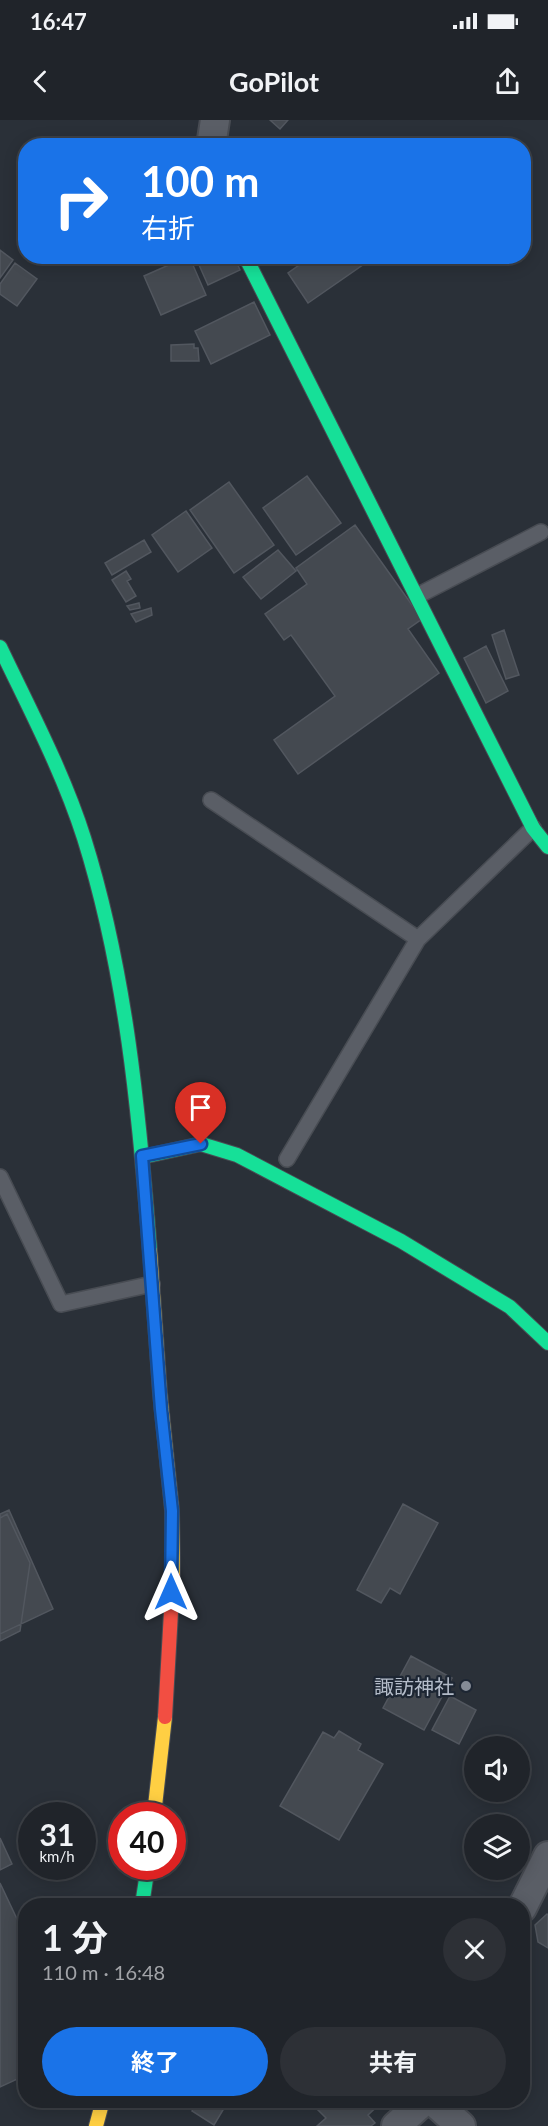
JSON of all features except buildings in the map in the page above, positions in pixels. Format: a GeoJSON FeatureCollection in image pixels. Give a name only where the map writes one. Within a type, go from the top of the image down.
{"type":"FeatureCollection","features":[{"type":"Feature","properties":{"kind":"street"},"geometry":{"type":"LineString","coordinates":[[212,138],[215,120]]}},
{"type":"Feature","properties":{"kind":"street"},"geometry":{"type":"LineString","coordinates":[[249,264],[533,828],[548,847]]}},
{"type":"Feature","properties":{"kind":"street"},"geometry":{"type":"LineString","coordinates":[[0,647],[61,777],[84,839],[103,908],[119,990],[142,1156],[172,1511],[171,1613],[163,1740],[156,1802]]}},
{"type":"Feature","properties":{"kind":"street"},"geometry":{"type":"LineString","coordinates":[[142,1156],[201,1144],[237,1155],[411,1247],[510,1307],[548,1343]]}},
{"type":"Feature","properties":{"kind":"street"},"geometry":{"type":"LineString","coordinates":[[527,1898],[548,1856]]}},
{"type":"Feature","properties":{"kind":"street"},"geometry":{"type":"LineString","coordinates":[[143,1898],[146,1880]]}},
{"type":"Feature","properties":{"kind":"street"},"geometry":{"type":"LineString","coordinates":[[96,2126],[101,2108]]}},
{"type":"Feature","properties":{"kind":"street"},"geometry":{"type":"LineString","coordinates":[[396,2126],[416,2108]]}},
{"type":"Feature","properties":{"kind":"street"},"geometry":{"type":"LineString","coordinates":[[441,2108],[461,2126]]}},
{"type":"Feature","properties":{"kind":"lane"},"geometry":{"type":"LineString","coordinates":[[417,596],[541,532]]}},
{"type":"Feature","properties":{"kind":"lane"},"geometry":{"type":"LineString","coordinates":[[211,800],[418,939]]}},
{"type":"Feature","properties":{"kind":"lane"},"geometry":{"type":"LineString","coordinates":[[287,1159],[418,939],[533,828]]}},
{"type":"Feature","properties":{"kind":"lane"},"geometry":{"type":"LineString","coordinates":[[0,1176],[61,1304],[152,1284]]}},
{"type":"Feature","properties":{"kind":"traffic: fast"},"geometry":{"type":"LineString","coordinates":[[249,264],[533,828],[548,847]]}},
{"type":"Feature","properties":{"kind":"traffic: fast"},"geometry":{"type":"LineString","coordinates":[[0,647],[76,813],[98,889],[129,1043],[150,1251]]}},
{"type":"Feature","properties":{"kind":"traffic: fast"},"geometry":{"type":"LineString","coordinates":[[142,1157],[201,1144],[237,1155],[401,1241],[510,1307],[548,1343]]}},
{"type":"Feature","properties":{"kind":"traffic: fast"},"geometry":{"type":"LineString","coordinates":[[143,1898],[146,1880]]}},
{"type":"Feature","properties":{"kind":"traffic: slow"},"geometry":{"type":"LineString","coordinates":[[150,1251],[160,1393],[172,1510],[173,1577]]}},
{"type":"Feature","properties":{"kind":"traffic: slow"},"geometry":{"type":"LineString","coordinates":[[155,1802],[165,1717]]}},
{"type":"Feature","properties":{"kind":"traffic: slow"},"geometry":{"type":"LineString","coordinates":[[96,2126],[101,2108]]}},
{"type":"Feature","properties":{"kind":"traffic: jam"},"geometry":{"type":"LineString","coordinates":[[165,1717],[173,1577]]}},
{"type":"Feature","properties":{"kind":"place","name":"諏訪神社"},"geometry":{"type":"Point","coordinates":[466,1686]}},
{"type":"Feature","properties":{"kind":"route"},"geometry":{"type":"LineString","coordinates":[[171,1592],[172,1511],[161,1409],[142,1156],[201,1144]]}}]}
